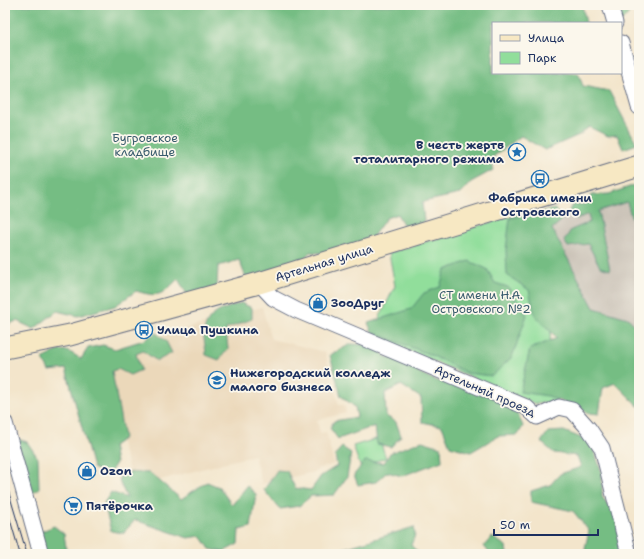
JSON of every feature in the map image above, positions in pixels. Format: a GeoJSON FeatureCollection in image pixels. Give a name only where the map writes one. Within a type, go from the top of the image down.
{"type":"FeatureCollection","features":[{"type":"Feature","properties":{"kind":"street"},"geometry":{"type":"LineString","coordinates":[[610,5],[615,22]]}},
{"type":"Feature","properties":{"kind":"street"},"geometry":{"type":"LineString","coordinates":[[622,47],[639,107]]}},
{"type":"Feature","properties":{"kind":"street","name":"Артельная улица"},"geometry":{"type":"LineString","coordinates":[[5,348],[70,335],[259,283],[639,166]]}},
{"type":"Feature","properties":{"kind":"street","name":"Артельный проезд"},"geometry":{"type":"LineString","coordinates":[[259,283],[272,298],[296,310],[526,407],[537,417],[559,407],[572,410],[589,429],[602,448],[629,554]]}},
{"type":"Feature","properties":{"kind":"street"},"geometry":{"type":"LineString","coordinates":[[5,423],[41,554]]}},
{"type":"Feature","properties":{"kind":"shaded area"},"geometry":{"type":"Polygon","coordinates":[[[639,191],[639,336],[594,314],[540,222],[639,191]]]}},
{"type":"Feature","properties":{"kind":"shaded area","name":"Нижегородский колледж малого бизнеса"},"geometry":{"type":"Polygon","coordinates":[[[262,307],[271,339],[325,352],[339,405],[344,405],[346,413],[317,420],[320,433],[326,432],[334,464],[317,469],[318,471],[262,484],[254,455],[134,487],[95,355],[262,307]]]}},
{"type":"Feature","properties":{"kind":"green space","name":"Бугровское кладбище"},"geometry":{"type":"Polygon","coordinates":[[[5,5],[582,5],[586,22],[492,22],[492,74],[578,74],[583,86],[609,91],[637,144],[623,149],[617,135],[608,136],[589,127],[579,135],[545,150],[521,136],[493,157],[493,170],[471,182],[460,194],[422,202],[424,222],[406,229],[397,214],[386,218],[371,239],[331,254],[310,252],[297,266],[247,280],[239,260],[218,266],[217,287],[188,296],[178,279],[168,289],[160,294],[150,294],[136,291],[115,306],[78,316],[57,311],[34,329],[17,321],[5,325],[5,5]]]}},
{"type":"Feature","properties":{"kind":"green space"},"geometry":{"type":"Polygon","coordinates":[[[600,5],[625,5],[629,13],[621,22],[606,21],[600,5]]]}},
{"type":"Feature","properties":{"kind":"green space"},"geometry":{"type":"Polygon","coordinates":[[[635,185],[639,190],[639,224],[632,220],[627,202],[598,211],[610,270],[600,267],[588,244],[568,247],[564,241],[571,230],[590,222],[588,214],[577,219],[569,210],[573,205],[585,204],[591,195],[609,194],[635,185]]]}},
{"type":"Feature","properties":{"kind":"green space"},"geometry":{"type":"Polygon","coordinates":[[[555,209],[563,219],[552,229],[594,308],[628,318],[639,330],[639,407],[615,383],[603,388],[599,414],[589,413],[548,396],[520,392],[530,349],[557,338],[535,315],[529,290],[507,275],[506,250],[510,218],[555,209]]]}},
{"type":"Feature","properties":{"kind":"green space","name":"СТ имени Н.А. Островского №2"},"geometry":{"type":"Polygon","coordinates":[[[518,214],[525,228],[552,320],[549,350],[559,390],[556,401],[536,404],[371,335],[395,286],[389,253],[518,214]]]}},
{"type":"Feature","properties":{"kind":"green space"},"geometry":{"type":"Polygon","coordinates":[[[469,261],[487,269],[495,283],[508,287],[527,315],[512,357],[492,376],[467,373],[431,355],[372,332],[368,323],[411,309],[424,293],[440,287],[445,270],[469,261]]]}},
{"type":"Feature","properties":{"kind":"green space"},"geometry":{"type":"Polygon","coordinates":[[[241,303],[252,308],[252,319],[226,329],[228,349],[219,360],[206,355],[204,332],[209,320],[218,312],[241,303]]]}},
{"type":"Feature","properties":{"kind":"green space"},"geometry":{"type":"Polygon","coordinates":[[[156,333],[166,341],[172,353],[157,361],[143,351],[136,354],[141,370],[130,375],[118,369],[112,371],[124,438],[113,446],[116,463],[108,475],[93,468],[66,369],[49,371],[43,359],[62,350],[70,352],[81,359],[88,348],[103,345],[115,349],[144,340],[156,333]]]}},
{"type":"Feature","properties":{"kind":"green space"},"geometry":{"type":"Polygon","coordinates":[[[351,344],[374,345],[386,357],[409,361],[420,373],[439,382],[455,380],[509,396],[523,426],[518,435],[498,436],[471,452],[450,446],[442,426],[422,422],[421,398],[401,385],[385,393],[386,416],[396,422],[401,436],[391,447],[377,444],[375,426],[338,439],[330,428],[334,421],[357,417],[355,407],[341,396],[330,355],[351,344]]]}},
{"type":"Feature","properties":{"kind":"green space"},"geometry":{"type":"Polygon","coordinates":[[[564,431],[591,442],[602,473],[602,497],[615,513],[620,539],[619,554],[587,554],[585,548],[589,531],[573,511],[531,502],[531,491],[550,485],[560,474],[581,467],[577,456],[554,453],[541,442],[548,432],[564,431]]]}},
{"type":"Feature","properties":{"kind":"green space"},"geometry":{"type":"Polygon","coordinates":[[[379,438],[386,458],[360,466],[353,446],[379,438]]]}},
{"type":"Feature","properties":{"kind":"green space"},"geometry":{"type":"Polygon","coordinates":[[[17,439],[27,442],[38,458],[39,489],[28,495],[7,450],[17,439]]]}},
{"type":"Feature","properties":{"kind":"green space"},"geometry":{"type":"Polygon","coordinates":[[[422,441],[441,447],[442,461],[402,476],[387,472],[376,482],[358,485],[354,475],[365,461],[384,463],[390,453],[422,441]]]}},
{"type":"Feature","properties":{"kind":"green space"},"geometry":{"type":"Polygon","coordinates":[[[342,447],[351,453],[347,477],[334,495],[311,496],[299,506],[280,509],[264,490],[277,470],[287,471],[295,488],[311,490],[321,476],[337,466],[335,455],[342,447]]]}},
{"type":"Feature","properties":{"kind":"green space"},"geometry":{"type":"Polygon","coordinates":[[[121,472],[150,473],[181,499],[207,482],[219,487],[232,505],[247,486],[256,494],[251,527],[239,530],[238,544],[223,552],[210,549],[201,536],[188,538],[135,520],[123,533],[111,531],[104,503],[111,492],[127,498],[119,481],[121,472]]]}},
{"type":"Feature","properties":{"kind":"green space"},"geometry":{"type":"Polygon","coordinates":[[[54,526],[64,534],[67,554],[34,554],[32,551],[31,536],[54,526]]]}},
{"type":"Feature","properties":{"kind":"green space"},"geometry":{"type":"Polygon","coordinates":[[[414,527],[415,535],[411,545],[419,554],[325,554],[414,527]]]}},
{"type":"Feature","properties":{"kind":"green space"},"geometry":{"type":"Polygon","coordinates":[[[492,537],[506,546],[507,554],[490,554],[484,546],[492,537]]]}},
{"type":"Feature","properties":{"kind":"tram line"},"geometry":{"type":"LineString","coordinates":[[5,480],[27,554]]}},
{"type":"Feature","properties":{"kind":"tram line"},"geometry":{"type":"LineString","coordinates":[[5,502],[20,554]]}},
{"type":"Feature","properties":{"kind":"place","name":"В честь жертв тоталитарного режима"},"geometry":{"type":"Point","coordinates":[517,152]}},
{"type":"Feature","properties":{"kind":"place","name":"Фабрика имени Островского"},"geometry":{"type":"Point","coordinates":[540,179]}},
{"type":"Feature","properties":{"kind":"place","name":"ЗооДруг"},"geometry":{"type":"Point","coordinates":[318,303]}},
{"type":"Feature","properties":{"kind":"place","name":"Улица Пушкина"},"geometry":{"type":"Point","coordinates":[144,330]}},
{"type":"Feature","properties":{"kind":"place","name":"Нижегородский колледж малого бизнеса"},"geometry":{"type":"Point","coordinates":[217,380]}},
{"type":"Feature","properties":{"kind":"place","name":"Ozon"},"geometry":{"type":"Point","coordinates":[87,471]}},
{"type":"Feature","properties":{"kind":"place","name":"Пятёрочка"},"geometry":{"type":"Point","coordinates":[73,506]}}]}
